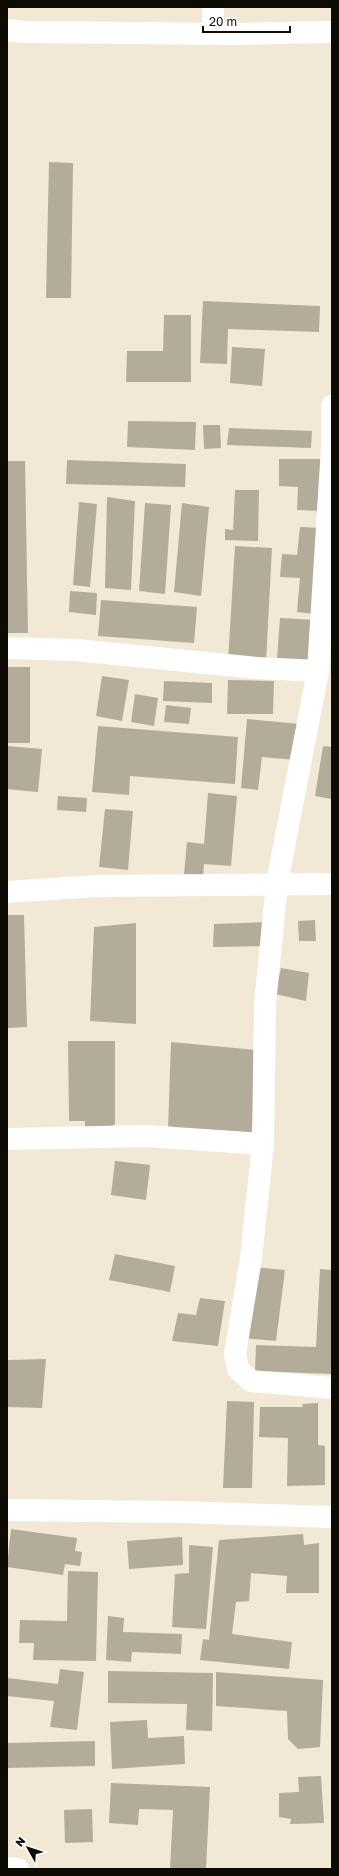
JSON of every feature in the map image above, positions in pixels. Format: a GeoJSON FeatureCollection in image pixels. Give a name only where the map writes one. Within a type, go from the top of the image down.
{"type":"FeatureCollection","features":[{"type":"Feature","properties":{"kind":"street"},"geometry":{"type":"LineString","coordinates":[[213,7],[213,33]]}},
{"type":"Feature","properties":{"kind":"street"},"geometry":{"type":"LineString","coordinates":[[7,30],[26,32],[332,32]]}},
{"type":"Feature","properties":{"kind":"street"},"geometry":{"type":"LineString","coordinates":[[332,406],[332,447],[318,671],[277,883],[265,1004],[263,1144],[251,1258],[235,1354],[235,1364],[251,1381],[332,1388]]}},
{"type":"Feature","properties":{"kind":"street"},"geometry":{"type":"LineString","coordinates":[[7,648],[75,650],[257,668],[318,671]]}},
{"type":"Feature","properties":{"kind":"street"},"geometry":{"type":"LineString","coordinates":[[7,892],[96,886],[277,883],[332,884]]}},
{"type":"Feature","properties":{"kind":"street"},"geometry":{"type":"LineString","coordinates":[[7,1139],[145,1136],[263,1144]]}},
{"type":"Feature","properties":{"kind":"street"},"geometry":{"type":"LineString","coordinates":[[7,1510],[177,1512],[332,1517]]}},
{"type":"Feature","properties":{"kind":"street"},"geometry":{"type":"LineString","coordinates":[[7,1868],[18,1869]]}},
{"type":"Feature","properties":{"kind":"building"},"geometry":{"type":"Polygon","coordinates":[[[49,162],[73,163],[71,298],[46,298],[49,162]]]}},
{"type":"Feature","properties":{"kind":"building"},"geometry":{"type":"Polygon","coordinates":[[[203,301],[320,306],[319,332],[228,329],[227,364],[200,363],[203,301]]]}},
{"type":"Feature","properties":{"kind":"building"},"geometry":{"type":"Polygon","coordinates":[[[164,315],[191,315],[191,382],[126,382],[127,351],[163,351],[164,315]]]}},
{"type":"Feature","properties":{"kind":"building"},"geometry":{"type":"Polygon","coordinates":[[[232,347],[265,349],[262,386],[230,383],[232,347]]]}},
{"type":"Feature","properties":{"kind":"building"},"geometry":{"type":"Polygon","coordinates":[[[128,421],[196,422],[195,450],[127,447],[128,421]]]}},
{"type":"Feature","properties":{"kind":"building"},"geometry":{"type":"Polygon","coordinates":[[[203,425],[220,425],[221,448],[204,449],[203,425]]]}},
{"type":"Feature","properties":{"kind":"building"},"geometry":{"type":"Polygon","coordinates":[[[229,428],[312,431],[311,448],[227,445],[229,428]]]}},
{"type":"Feature","properties":{"kind":"building"},"geometry":{"type":"Polygon","coordinates":[[[279,459],[324,459],[323,511],[297,510],[298,487],[279,486],[279,459]]]}},
{"type":"Feature","properties":{"kind":"building"},"geometry":{"type":"Polygon","coordinates":[[[67,460],[186,464],[185,487],[66,484],[67,460]]]}},
{"type":"Feature","properties":{"kind":"building"},"geometry":{"type":"Polygon","coordinates":[[[7,461],[25,461],[28,633],[7,633],[7,461]]]}},
{"type":"Feature","properties":{"kind":"building"},"geometry":{"type":"Polygon","coordinates":[[[235,490],[259,490],[258,541],[225,540],[225,529],[233,530],[235,490]]]}},
{"type":"Feature","properties":{"kind":"building"},"geometry":{"type":"Polygon","coordinates":[[[107,497],[135,501],[131,590],[105,588],[107,497]]]}},
{"type":"Feature","properties":{"kind":"building"},"geometry":{"type":"Polygon","coordinates":[[[79,502],[97,504],[90,587],[73,585],[79,502]]]}},
{"type":"Feature","properties":{"kind":"building"},"geometry":{"type":"Polygon","coordinates":[[[145,503],[171,505],[165,594],[139,591],[145,503]]]}},
{"type":"Feature","properties":{"kind":"building"},"geometry":{"type":"Polygon","coordinates":[[[182,503],[209,507],[201,596],[174,592],[182,503]]]}},
{"type":"Feature","properties":{"kind":"building"},"geometry":{"type":"Polygon","coordinates":[[[300,527],[321,528],[314,614],[297,612],[300,578],[280,577],[282,554],[297,555],[300,527]]]}},
{"type":"Feature","properties":{"kind":"building"},"geometry":{"type":"Polygon","coordinates":[[[235,546],[272,548],[266,662],[228,661],[235,546]]]}},
{"type":"Feature","properties":{"kind":"building"},"geometry":{"type":"Polygon","coordinates":[[[70,591],[97,593],[96,615],[69,612],[70,591]]]}},
{"type":"Feature","properties":{"kind":"building"},"geometry":{"type":"Polygon","coordinates":[[[101,600],[197,607],[194,643],[98,636],[101,600]]]}},
{"type":"Feature","properties":{"kind":"building"},"geometry":{"type":"Polygon","coordinates":[[[280,618],[316,620],[314,661],[277,659],[280,618]]]}},
{"type":"Feature","properties":{"kind":"building"},"geometry":{"type":"Polygon","coordinates":[[[7,667],[30,667],[30,743],[7,743],[7,667]]]}},
{"type":"Feature","properties":{"kind":"building"},"geometry":{"type":"Polygon","coordinates":[[[102,676],[129,680],[122,721],[96,716],[102,676]]]}},
{"type":"Feature","properties":{"kind":"building"},"geometry":{"type":"Polygon","coordinates":[[[228,680],[274,681],[273,714],[227,714],[228,680]]]}},
{"type":"Feature","properties":{"kind":"building"},"geometry":{"type":"Polygon","coordinates":[[[164,681],[212,683],[212,703],[163,701],[164,681]]]}},
{"type":"Feature","properties":{"kind":"building"},"geometry":{"type":"Polygon","coordinates":[[[135,694],[158,698],[154,726],[131,722],[135,694]]]}},
{"type":"Feature","properties":{"kind":"building"},"geometry":{"type":"Polygon","coordinates":[[[166,705],[191,708],[189,724],[164,722],[166,705]]]}},
{"type":"Feature","properties":{"kind":"building"},"geometry":{"type":"Polygon","coordinates":[[[247,719],[300,724],[296,760],[262,757],[258,790],[241,788],[247,719]]]}},
{"type":"Feature","properties":{"kind":"building"},"geometry":{"type":"Polygon","coordinates":[[[98,726],[238,737],[235,784],[130,776],[129,795],[92,792],[98,726]]]}},
{"type":"Feature","properties":{"kind":"building"},"geometry":{"type":"Polygon","coordinates":[[[7,746],[42,749],[38,792],[7,789],[7,746]]]}},
{"type":"Feature","properties":{"kind":"building"},"geometry":{"type":"Polygon","coordinates":[[[323,746],[332,747],[332,799],[315,796],[323,746]]]}},
{"type":"Feature","properties":{"kind":"building"},"geometry":{"type":"Polygon","coordinates":[[[208,793],[237,796],[231,866],[204,864],[203,876],[184,874],[187,842],[204,844],[208,793]]]}},
{"type":"Feature","properties":{"kind":"building"},"geometry":{"type":"Polygon","coordinates":[[[58,796],[87,798],[86,812],[57,810],[58,796]]]}},
{"type":"Feature","properties":{"kind":"building"},"geometry":{"type":"Polygon","coordinates":[[[105,809],[133,811],[128,870],[99,867],[105,809]]]}},
{"type":"Feature","properties":{"kind":"building"},"geometry":{"type":"Polygon","coordinates":[[[7,915],[24,915],[27,1027],[7,1028],[7,915]]]}},
{"type":"Feature","properties":{"kind":"building"},"geometry":{"type":"Polygon","coordinates":[[[315,920],[316,941],[299,941],[298,921],[315,920]]]}},
{"type":"Feature","properties":{"kind":"building"},"geometry":{"type":"Polygon","coordinates":[[[268,922],[267,946],[213,947],[214,924],[268,922]]]}},
{"type":"Feature","properties":{"kind":"building"},"geometry":{"type":"Polygon","coordinates":[[[136,923],[136,1024],[90,1021],[94,927],[136,923]]]}},
{"type":"Feature","properties":{"kind":"building"},"geometry":{"type":"Polygon","coordinates":[[[281,968],[309,973],[306,1001],[275,994],[281,968]]]}},
{"type":"Feature","properties":{"kind":"building"},"geometry":{"type":"Polygon","coordinates":[[[68,1041],[115,1041],[115,1124],[104,1133],[85,1134],[85,1121],[69,1121],[68,1041]]]}},
{"type":"Feature","properties":{"kind":"building"},"geometry":{"type":"Polygon","coordinates":[[[171,1042],[257,1050],[252,1133],[168,1130],[171,1042]]]}},
{"type":"Feature","properties":{"kind":"building"},"geometry":{"type":"Polygon","coordinates":[[[115,1161],[150,1165],[146,1200],[111,1195],[115,1161]]]}},
{"type":"Feature","properties":{"kind":"building"},"geometry":{"type":"Polygon","coordinates":[[[115,1254],[175,1266],[170,1292],[109,1280],[115,1254]]]}},
{"type":"Feature","properties":{"kind":"building"},"geometry":{"type":"Polygon","coordinates":[[[253,1267],[285,1270],[276,1341],[244,1338],[253,1267]]]}},
{"type":"Feature","properties":{"kind":"building"},"geometry":{"type":"Polygon","coordinates":[[[320,1269],[332,1270],[332,1374],[255,1371],[256,1345],[316,1347],[320,1269]]]}},
{"type":"Feature","properties":{"kind":"building"},"geometry":{"type":"Polygon","coordinates":[[[200,1298],[225,1301],[218,1346],[172,1341],[178,1313],[196,1315],[200,1298]]]}},
{"type":"Feature","properties":{"kind":"building"},"geometry":{"type":"Polygon","coordinates":[[[46,1359],[42,1408],[7,1407],[7,1360],[46,1359]]]}},
{"type":"Feature","properties":{"kind":"building"},"geometry":{"type":"Polygon","coordinates":[[[227,1401],[254,1402],[252,1488],[223,1488],[227,1401]]]}},
{"type":"Feature","properties":{"kind":"building"},"geometry":{"type":"Polygon","coordinates":[[[318,1403],[318,1445],[325,1446],[325,1485],[287,1486],[288,1438],[259,1437],[260,1407],[303,1407],[302,1404],[318,1403]]]}},
{"type":"Feature","properties":{"kind":"building"},"geometry":{"type":"Polygon","coordinates":[[[11,1529],[77,1538],[75,1551],[82,1552],[80,1566],[65,1564],[63,1575],[7,1567],[11,1529]]]}},
{"type":"Feature","properties":{"kind":"building"},"geometry":{"type":"Polygon","coordinates":[[[303,1534],[304,1545],[319,1543],[319,1593],[286,1593],[287,1576],[251,1573],[249,1601],[236,1602],[232,1634],[292,1642],[289,1669],[200,1660],[203,1639],[209,1640],[219,1540],[303,1534]]]}},
{"type":"Feature","properties":{"kind":"building"},"geometry":{"type":"Polygon","coordinates":[[[182,1537],[183,1565],[129,1569],[127,1541],[182,1537]]]}},
{"type":"Feature","properties":{"kind":"building"},"geometry":{"type":"Polygon","coordinates":[[[189,1545],[213,1547],[206,1629],[172,1627],[175,1574],[189,1573],[189,1545]]]}},
{"type":"Feature","properties":{"kind":"building"},"geometry":{"type":"Polygon","coordinates":[[[68,1571],[98,1572],[96,1661],[33,1660],[34,1643],[19,1643],[20,1620],[67,1621],[68,1571]]]}},
{"type":"Feature","properties":{"kind":"building"},"geometry":{"type":"Polygon","coordinates":[[[108,1616],[124,1618],[123,1632],[182,1634],[181,1654],[132,1652],[131,1662],[106,1660],[108,1616]]]}},
{"type":"Feature","properties":{"kind":"building"},"geometry":{"type":"Polygon","coordinates":[[[60,1669],[84,1672],[77,1730],[50,1727],[54,1701],[7,1696],[7,1678],[58,1684],[60,1669]]]}},
{"type":"Feature","properties":{"kind":"building"},"geometry":{"type":"Polygon","coordinates":[[[108,1671],[213,1673],[212,1731],[186,1730],[187,1704],[108,1703],[108,1671]]]}},
{"type":"Feature","properties":{"kind":"building"},"geometry":{"type":"Polygon","coordinates":[[[216,1672],[323,1680],[320,1747],[298,1749],[288,1739],[287,1711],[216,1706],[216,1672]]]}},
{"type":"Feature","properties":{"kind":"building"},"geometry":{"type":"Polygon","coordinates":[[[147,1720],[148,1738],[184,1736],[185,1764],[112,1769],[110,1722],[147,1720]]]}},
{"type":"Feature","properties":{"kind":"building"},"geometry":{"type":"Polygon","coordinates":[[[95,1741],[95,1766],[7,1768],[7,1743],[95,1741]]]}},
{"type":"Feature","properties":{"kind":"building"},"geometry":{"type":"Polygon","coordinates":[[[321,1776],[324,1823],[290,1824],[291,1819],[279,1817],[279,1793],[299,1792],[298,1777],[321,1776]]]}},
{"type":"Feature","properties":{"kind":"building"},"geometry":{"type":"Polygon","coordinates":[[[111,1783],[210,1787],[206,1869],[170,1869],[173,1810],[139,1809],[138,1825],[109,1823],[111,1783]]]}},
{"type":"Feature","properties":{"kind":"building"},"geometry":{"type":"Polygon","coordinates":[[[92,1809],[93,1842],[65,1843],[64,1810],[92,1809]]]}}]}
